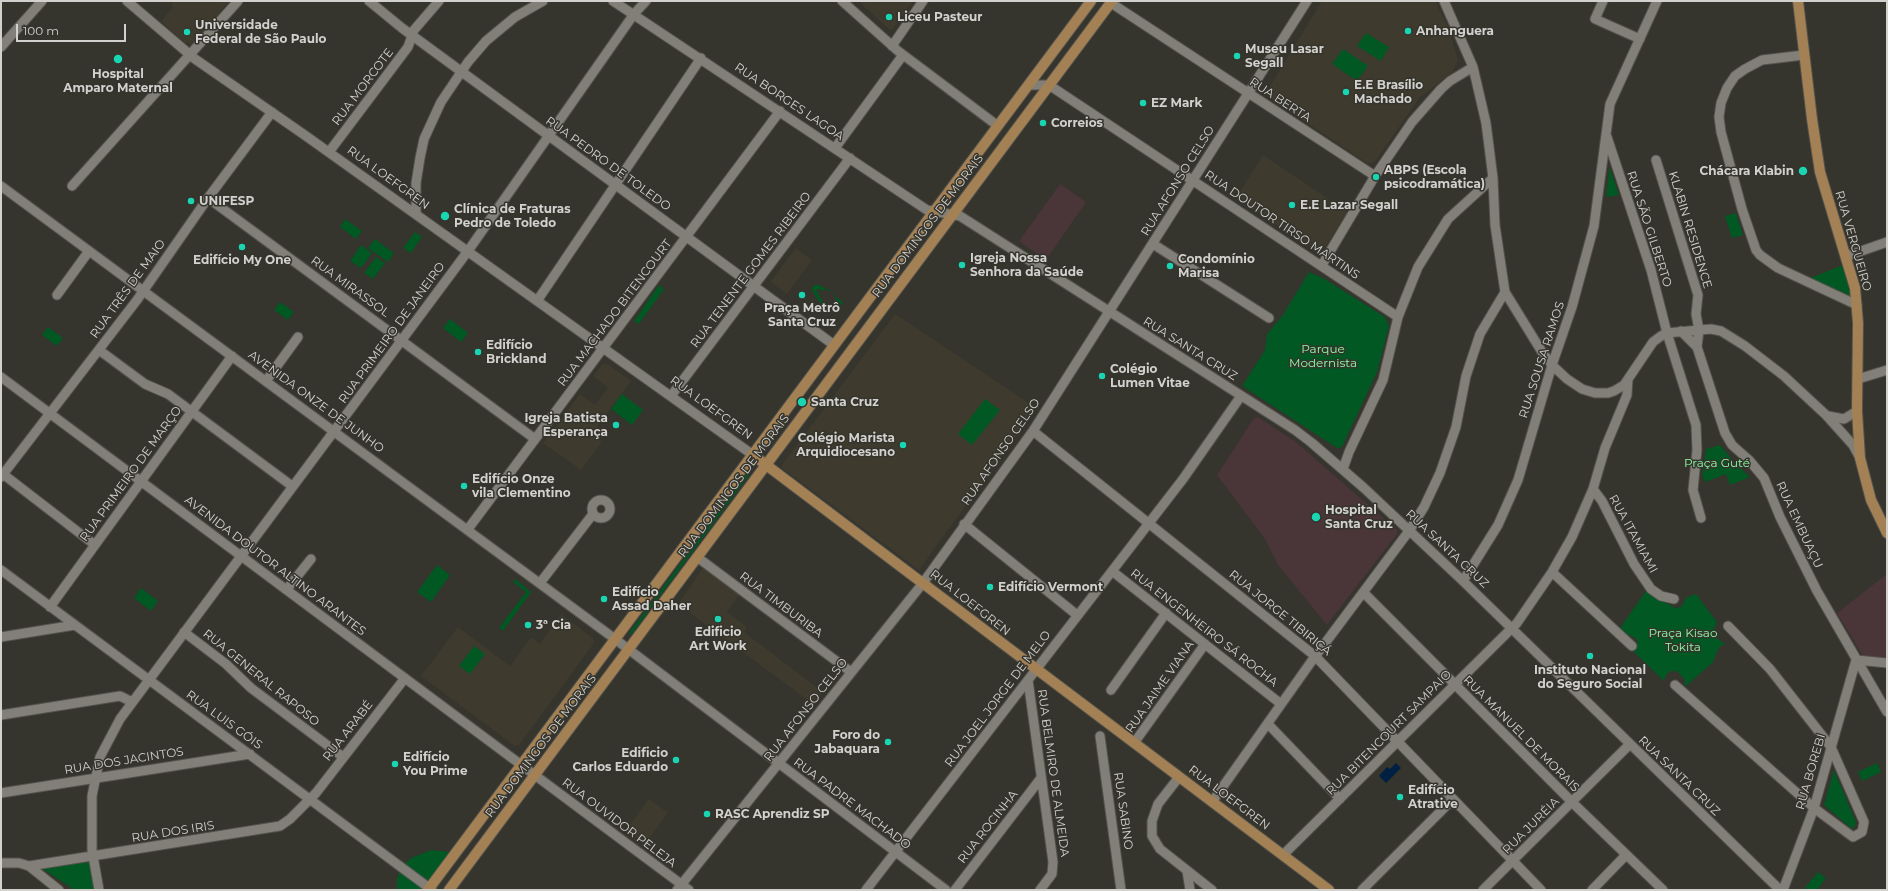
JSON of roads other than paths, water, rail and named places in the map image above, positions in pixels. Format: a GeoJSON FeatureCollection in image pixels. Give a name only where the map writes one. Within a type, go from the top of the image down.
{"type":"FeatureCollection","features":[{"type":"Feature","properties":{"kind":"main road","name":"RUA DOMINGOS DE MORAIS"},"geometry":{"type":"LineString","coordinates":[[430,889],[1091,1]]}},
{"type":"Feature","properties":{"kind":"main road","name":"RUA VERGUEIRO"},"geometry":{"type":"LineString","coordinates":[[1798,1],[1820,172],[1853,277],[1857,305],[1857,411],[1860,458],[1865,483],[1871,500],[1887,533]]}},
{"type":"Feature","properties":{"kind":"main road","name":"RUA DOMINGOS DE MORAIS"},"geometry":{"type":"LineString","coordinates":[[449,890],[1112,2]]}},
{"type":"Feature","properties":{"kind":"main road","name":"RUA LOEFGREN"},"geometry":{"type":"LineString","coordinates":[[753,455],[1329,890]]}},
{"type":"Feature","properties":{"kind":"street"},"geometry":{"type":"LineString","coordinates":[[1,47],[42,1]]}},
{"type":"Feature","properties":{"kind":"street","name":"RUA LOEFGREN"},"geometry":{"type":"LineString","coordinates":[[127,1],[190,55],[329,152],[753,455]]}},
{"type":"Feature","properties":{"kind":"street"},"geometry":{"type":"LineString","coordinates":[[72,186],[238,1]]}},
{"type":"Feature","properties":{"kind":"street","name":"RUA PEDRO DE TOLEDO"},"geometry":{"type":"LineString","coordinates":[[369,1],[412,35],[834,345]]}},
{"type":"Feature","properties":{"kind":"street","name":"RUA MORCOTE"},"geometry":{"type":"LineString","coordinates":[[329,152],[408,47],[414,30],[439,1]]}},
{"type":"Feature","properties":{"kind":"street"},"geometry":{"type":"LineString","coordinates":[[416,214],[417,177],[424,140],[441,102],[461,71],[493,34],[515,17],[543,1]]}},
{"type":"Feature","properties":{"kind":"street","name":"RUA BORGES LAGOA"},"geometry":{"type":"LineString","coordinates":[[613,1],[701,58],[927,210],[954,214]]}},
{"type":"Feature","properties":{"kind":"street","name":"RUA PRIMEIRO DE JANEIRO"},"geometry":{"type":"LineString","coordinates":[[99,890],[93,856],[91,810],[95,779],[104,748],[132,702],[240,555],[335,431],[468,251],[634,14],[646,1]]}},
{"type":"Feature","properties":{"kind":"street"},"geometry":{"type":"LineString","coordinates":[[842,1],[903,55],[998,126]]}},
{"type":"Feature","properties":{"kind":"street"},"geometry":{"type":"LineString","coordinates":[[892,46],[924,1]]}},
{"type":"Feature","properties":{"kind":"street","name":"RUA AFONSO CELSO"},"geometry":{"type":"LineString","coordinates":[[682,888],[779,763],[923,583],[964,524],[1033,431],[1307,1]]}},
{"type":"Feature","properties":{"kind":"street"},"geometry":{"type":"LineString","coordinates":[[1444,1],[1473,67],[1486,123],[1493,178],[1495,225],[1505,292],[1523,323],[1552,365],[1567,379],[1582,389],[1595,393],[1608,393],[1618,389],[1628,379],[1653,342],[1667,333],[1699,330],[1721,331],[1740,343],[1784,376],[1826,415],[1853,446],[1860,458]]}},
{"type":"Feature","properties":{"kind":"street"},"geometry":{"type":"LineString","coordinates":[[1603,1],[1595,19],[1640,39]]}},
{"type":"Feature","properties":{"kind":"street","name":"RUA SOUSA RAMOS"},"geometry":{"type":"LineString","coordinates":[[1463,581],[1487,544],[1510,501],[1518,480],[1552,365],[1572,307],[1594,226],[1610,104],[1657,1]]}},
{"type":"Feature","properties":{"kind":"street","name":"RUA BERTA"},"geometry":{"type":"LineString","coordinates":[[1112,2],[1375,176]]}},
{"type":"Feature","properties":{"kind":"street"},"geometry":{"type":"LineString","coordinates":[[835,148],[903,55]]}},
{"type":"Feature","properties":{"kind":"street"},"geometry":{"type":"LineString","coordinates":[[1804,55],[1762,60],[1751,65],[1735,76],[1727,88],[1721,103],[1721,132],[1744,216],[1756,250],[1760,255],[1778,268],[1857,305]]}},
{"type":"Feature","properties":{"kind":"street"},"geometry":{"type":"LineString","coordinates":[[537,301],[701,58]]}},
{"type":"Feature","properties":{"kind":"street"},"geometry":{"type":"LineString","coordinates":[[1322,264],[1375,176],[1420,111],[1450,81],[1473,67]]}},
{"type":"Feature","properties":{"kind":"street"},"geometry":{"type":"LineString","coordinates":[[1029,85],[1049,85]]}},
{"type":"Feature","properties":{"kind":"street","name":"RUA DOUTOR TIRSO MARTINS"},"geometry":{"type":"LineString","coordinates":[[1049,85],[1322,264],[1398,317]]}},
{"type":"Feature","properties":{"kind":"street","name":"RUA MACHADO BITENCOURT"},"geometry":{"type":"LineString","coordinates":[[468,529],[780,111]]}},
{"type":"Feature","properties":{"kind":"street","name":"RUA TRÊS DE MAIO"},"geometry":{"type":"LineString","coordinates":[[2,476],[144,291],[208,198],[272,112]]}},
{"type":"Feature","properties":{"kind":"street","name":"RUA SÃO GILBERTO"},"geometry":{"type":"LineString","coordinates":[[1606,134],[1651,270],[1667,333],[1696,425],[1697,450],[1693,490],[1701,518]]}},
{"type":"Feature","properties":{"kind":"street","name":"RUA TENENTE GOMES RIBEIRO"},"geometry":{"type":"LineString","coordinates":[[671,396],[850,158]]}},
{"type":"Feature","properties":{"kind":"street","name":"KLABIN RESIDENCE"},"geometry":{"type":"LineString","coordinates":[[1656,160],[1698,295],[1696,314],[1699,330]]}},
{"type":"Feature","properties":{"kind":"street"},"geometry":{"type":"LineString","coordinates":[[1340,466],[1349,452],[1383,380],[1398,317],[1414,276],[1438,233],[1448,219],[1463,203],[1493,178]]}},
{"type":"Feature","properties":{"kind":"street","name":"AVENIDA ONZE DE JUNHO"},"geometry":{"type":"LineString","coordinates":[[1,186],[468,529],[615,639]]}},
{"type":"Feature","properties":{"kind":"street","name":"RUA MIRASSOL"},"geometry":{"type":"LineString","coordinates":[[208,198],[402,339],[536,439]]}},
{"type":"Feature","properties":{"kind":"street","name":"RUA SANTA CRUZ"},"geometry":{"type":"LineString","coordinates":[[954,214],[960,216],[1294,430],[1340,466],[1513,628],[1629,745],[1782,890]]}},
{"type":"Feature","properties":{"kind":"street"},"geometry":{"type":"LineString","coordinates":[[1847,256],[1887,242]]}},
{"type":"Feature","properties":{"kind":"street"},"geometry":{"type":"LineString","coordinates":[[1152,244],[1269,318]]}},
{"type":"Feature","properties":{"kind":"street"},"geometry":{"type":"LineString","coordinates":[[57,295],[89,251]]}},
{"type":"Feature","properties":{"kind":"street"},"geometry":{"type":"LineString","coordinates":[[1212,802],[1315,656],[1364,593],[1409,531],[1424,507],[1440,473],[1456,427],[1466,376],[1480,334],[1505,292]]}},
{"type":"Feature","properties":{"kind":"street","name":"RUA EMBUAÇU"},"geometry":{"type":"LineString","coordinates":[[1699,330],[1697,347],[1725,433],[1732,445],[1749,460],[1764,478],[1780,517],[1814,585],[1887,712]]}},
{"type":"Feature","properties":{"kind":"street","name":"RUA EMBUAÇU"},"geometry":{"type":"LineString","coordinates":[[1681,332],[1697,347]]}},
{"type":"Feature","properties":{"kind":"street"},"geometry":{"type":"LineString","coordinates":[[266,381],[298,337]]}},
{"type":"Feature","properties":{"kind":"street"},"geometry":{"type":"LineString","coordinates":[[99,350],[145,384],[164,392],[192,411],[292,486]]}},
{"type":"Feature","properties":{"kind":"street","name":"RUA PRIMEIRO DE MARÇO"},"geometry":{"type":"LineString","coordinates":[[50,607],[232,356]]}},
{"type":"Feature","properties":{"kind":"street"},"geometry":{"type":"LineString","coordinates":[[1858,378],[1887,370]]}},
{"type":"Feature","properties":{"kind":"street","name":"AVENIDA DOUTOR ALTINO ARANTES"},"geometry":{"type":"LineString","coordinates":[[1,377],[535,774]]}},
{"type":"Feature","properties":{"kind":"street","name":"RUA BITENCOURT SAMPAIO"},"geometry":{"type":"LineString","coordinates":[[1283,856],[1513,628],[1552,572],[1572,537],[1593,489],[1605,448],[1626,395],[1628,379]]}},
{"type":"Feature","properties":{"kind":"street"},"geometry":{"type":"LineString","coordinates":[[1608,393],[1622,406]]}},
{"type":"Feature","properties":{"kind":"street","name":"RUA JOEL JORGE DE MELO"},"geometry":{"type":"LineString","coordinates":[[866,890],[1183,479],[1241,396]]}},
{"type":"Feature","properties":{"kind":"street"},"geometry":{"type":"LineString","coordinates":[[1826,415],[1844,419],[1857,411]]}},
{"type":"Feature","properties":{"kind":"street","name":"RUA JORGE TIBIRIÇÁ"},"geometry":{"type":"LineString","coordinates":[[1033,431],[1315,656],[1452,800],[1541,890]]}},
{"type":"Feature","properties":{"kind":"street"},"geometry":{"type":"LineString","coordinates":[[2,476],[95,545]]}},
{"type":"Feature","properties":{"kind":"street","name":"RUA ITAMIAMI"},"geometry":{"type":"LineString","coordinates":[[1593,489],[1602,501],[1634,564],[1651,589],[1661,596],[1674,599]]}},
{"type":"Feature","properties":{"kind":"street"},"geometry":{"type":"LineString","coordinates":[[540,583],[593,514]]}},
{"type":"Feature","properties":{"kind":"street"},"geometry":{"type":"LineString","coordinates":[[964,524],[1077,615]]}},
{"type":"Feature","properties":{"kind":"street","name":"RUA TIMBURIBA"},"geometry":{"type":"LineString","coordinates":[[697,557],[851,672]]}},
{"type":"Feature","properties":{"kind":"street"},"geometry":{"type":"LineString","coordinates":[[287,589],[311,559]]}},
{"type":"Feature","properties":{"kind":"street","name":"RUA LUIS GÓIS"},"geometry":{"type":"LineString","coordinates":[[1,570],[311,799],[430,889]]}},
{"type":"Feature","properties":{"kind":"street","name":"RUA ENGENHEIRO SÁ ROCHA"},"geometry":{"type":"LineString","coordinates":[[1112,571],[1281,704]]}},
{"type":"Feature","properties":{"kind":"street"},"geometry":{"type":"LineString","coordinates":[[1552,572],[1632,646]]}},
{"type":"Feature","properties":{"kind":"street","name":"RUA MANUEL DE MORAIS"},"geometry":{"type":"LineString","coordinates":[[1364,593],[1572,802],[1663,890]]}},
{"type":"Feature","properties":{"kind":"street"},"geometry":{"type":"LineString","coordinates":[[1111,690],[1166,613]]}},
{"type":"Feature","properties":{"kind":"street"},"geometry":{"type":"LineString","coordinates":[[1,637],[75,625]]}},
{"type":"Feature","properties":{"kind":"street"},"geometry":{"type":"LineString","coordinates":[[1675,684],[1814,808],[1853,837],[1859,836],[1864,830],[1862,816],[1831,747],[1770,669],[1728,626]]}},
{"type":"Feature","properties":{"kind":"street","name":"RUA GENERAL RAPOSO"},"geometry":{"type":"LineString","coordinates":[[184,632],[226,664],[251,688],[343,757]]}},
{"type":"Feature","properties":{"kind":"street","name":"RUA PADRE MACHADO"},"geometry":{"type":"LineString","coordinates":[[615,639],[946,890]]}},
{"type":"Feature","properties":{"kind":"street","name":"RUA JAIME VIANA"},"geometry":{"type":"LineString","coordinates":[[1132,741],[1205,644]]}},
{"type":"Feature","properties":{"kind":"street"},"geometry":{"type":"LineString","coordinates":[[1856,660],[1887,663]]}},
{"type":"Feature","properties":{"kind":"street","name":"RUA BOREBI"},"geometry":{"type":"LineString","coordinates":[[1782,890],[1814,808],[1856,660]]}},
{"type":"Feature","properties":{"kind":"street","name":"RUA ARABÉ"},"geometry":{"type":"LineString","coordinates":[[311,799],[405,678]]}},
{"type":"Feature","properties":{"kind":"street","name":"RUA BELMIRO DE ALMEIDA"},"geometry":{"type":"LineString","coordinates":[[1028,680],[1053,866],[1050,876],[1040,890]]}},
{"type":"Feature","properties":{"kind":"street"},"geometry":{"type":"LineString","coordinates":[[1,715],[120,696],[132,702]]}},
{"type":"Feature","properties":{"kind":"street"},"geometry":{"type":"LineString","coordinates":[[1268,724],[1340,799]]}},
{"type":"Feature","properties":{"kind":"street","name":"RUA SABINO"},"geometry":{"type":"LineString","coordinates":[[1100,736],[1120,889]]}},
{"type":"Feature","properties":{"kind":"street","name":"RUA JURÉIA"},"geometry":{"type":"LineString","coordinates":[[1483,890],[1629,745]]}},
{"type":"Feature","properties":{"kind":"street","name":"RUA DOS JACINTOS"},"geometry":{"type":"LineString","coordinates":[[1,793],[250,754]]}},
{"type":"Feature","properties":{"kind":"street","name":"RUA OUVIDOR PELEJA"},"geometry":{"type":"LineString","coordinates":[[535,774],[682,888]]}},
{"type":"Feature","properties":{"kind":"street"},"geometry":{"type":"LineString","coordinates":[[1179,776],[1158,804],[1153,817],[1151,832],[1156,846],[1212,890]]}},
{"type":"Feature","properties":{"kind":"street","name":"RUA ROCINHA"},"geometry":{"type":"LineString","coordinates":[[955,890],[1041,778]]}},
{"type":"Feature","properties":{"kind":"street","name":"RUA DOS IRIS"},"geometry":{"type":"LineString","coordinates":[[29,866],[272,828],[290,819],[311,799]]}},
{"type":"Feature","properties":{"kind":"street"},"geometry":{"type":"LineString","coordinates":[[1362,890],[1452,800]]}},
{"type":"Feature","properties":{"kind":"street"},"geometry":{"type":"LineString","coordinates":[[1592,890],[1626,855]]}},
{"type":"Feature","properties":{"kind":"street"},"geometry":{"type":"LineString","coordinates":[[1,863],[19,863],[29,866],[59,890]]}},
{"type":"Feature","properties":{"kind":"street"},"geometry":{"type":"LineString","coordinates":[[1187,871],[1190,890]]}},
{"type":"Feature","properties":{"kind":"street"},"geometry":{"type":"LineString","coordinates":[[49,881],[65,890]]}},
{"type":"Feature","properties":{"kind":"water"},"geometry":{"type":"Polygon","coordinates":[[[1396,763],[1401,768],[1386,783],[1379,776],[1387,767],[1390,769],[1396,763]]]}},
{"type":"Feature","properties":{"kind":"place","name":"Liceu Pasteur"},"geometry":{"type":"Point","coordinates":[889,17]}},
{"type":"Feature","properties":{"kind":"place","name":"Anhanguera"},"geometry":{"type":"Point","coordinates":[1408,31]}},
{"type":"Feature","properties":{"kind":"place","name":"Universidade Federal de São Paulo"},"geometry":{"type":"Point","coordinates":[187,32]}},
{"type":"Feature","properties":{"kind":"place","name":"Museu Lasar Segall"},"geometry":{"type":"Point","coordinates":[1237,56]}},
{"type":"Feature","properties":{"kind":"place","name":"Hospital Amparo Maternal"},"geometry":{"type":"Point","coordinates":[118,59]}},
{"type":"Feature","properties":{"kind":"place","name":"E.E Brasílio Machado"},"geometry":{"type":"Point","coordinates":[1346,92]}},
{"type":"Feature","properties":{"kind":"place","name":"EZ Mark"},"geometry":{"type":"Point","coordinates":[1143,103]}},
{"type":"Feature","properties":{"kind":"place","name":"Correios"},"geometry":{"type":"Point","coordinates":[1043,123]}},
{"type":"Feature","properties":{"kind":"place","name":"Chácara Klabin"},"geometry":{"type":"Point","coordinates":[1803,171]}},
{"type":"Feature","properties":{"kind":"place","name":"ABPS (Escola psicodramática)"},"geometry":{"type":"Point","coordinates":[1376,177]}},
{"type":"Feature","properties":{"kind":"place","name":"UNIFESP"},"geometry":{"type":"Point","coordinates":[191,201]}},
{"type":"Feature","properties":{"kind":"place","name":"E.E Lazar Segall"},"geometry":{"type":"Point","coordinates":[1292,205]}},
{"type":"Feature","properties":{"kind":"place","name":"Clínica de Fraturas Pedro de Toledo"},"geometry":{"type":"Point","coordinates":[445,216]}},
{"type":"Feature","properties":{"kind":"place","name":"Edifício My One"},"geometry":{"type":"Point","coordinates":[242,247]}},
{"type":"Feature","properties":{"kind":"place","name":"Igreja Nossa Senhora da Saúde"},"geometry":{"type":"Point","coordinates":[962,265]}},
{"type":"Feature","properties":{"kind":"place","name":"Condomínio Marisa"},"geometry":{"type":"Point","coordinates":[1170,266]}},
{"type":"Feature","properties":{"kind":"place","name":"Praça Metrô Santa Cruz"},"geometry":{"type":"Point","coordinates":[802,295]}},
{"type":"Feature","properties":{"kind":"place","name":"Edifício Brickland"},"geometry":{"type":"Point","coordinates":[478,352]}},
{"type":"Feature","properties":{"kind":"place","name":"Colégio Lumen Vitae"},"geometry":{"type":"Point","coordinates":[1102,376]}},
{"type":"Feature","properties":{"kind":"place","name":"Santa Cruz"},"geometry":{"type":"Point","coordinates":[802,402]}},
{"type":"Feature","properties":{"kind":"place","name":"Igreja Batista Esperança"},"geometry":{"type":"Point","coordinates":[616,425]}},
{"type":"Feature","properties":{"kind":"place","name":"Colégio Marista Arquidiocesano"},"geometry":{"type":"Point","coordinates":[903,445]}},
{"type":"Feature","properties":{"kind":"place","name":"Edifício Onze vila Clementino"},"geometry":{"type":"Point","coordinates":[464,486]}},
{"type":"Feature","properties":{"kind":"place","name":"Hospital Santa Cruz"},"geometry":{"type":"Point","coordinates":[1316,517]}},
{"type":"Feature","properties":{"kind":"place","name":"Edifício Vermont"},"geometry":{"type":"Point","coordinates":[990,587]}},
{"type":"Feature","properties":{"kind":"place","name":"Edifício Assad Daher"},"geometry":{"type":"Point","coordinates":[604,599]}},
{"type":"Feature","properties":{"kind":"place","name":"Edificio Art Work"},"geometry":{"type":"Point","coordinates":[718,619]}},
{"type":"Feature","properties":{"kind":"place","name":"3ª Cia"},"geometry":{"type":"Point","coordinates":[528,625]}},
{"type":"Feature","properties":{"kind":"place","name":"Instituto Nacional do Seguro Social"},"geometry":{"type":"Point","coordinates":[1590,656]}},
{"type":"Feature","properties":{"kind":"place","name":"Foro do Jabaquara"},"geometry":{"type":"Point","coordinates":[888,742]}},
{"type":"Feature","properties":{"kind":"place","name":"Edificio Carlos Eduardo"},"geometry":{"type":"Point","coordinates":[676,760]}},
{"type":"Feature","properties":{"kind":"place","name":"Edifício You Prime"},"geometry":{"type":"Point","coordinates":[395,764]}},
{"type":"Feature","properties":{"kind":"place","name":"Edifício Atrative"},"geometry":{"type":"Point","coordinates":[1400,797]}},
{"type":"Feature","properties":{"kind":"place","name":"RASC Aprendiz SP"},"geometry":{"type":"Point","coordinates":[707,814]}},
{"type":"Feature","properties":{"kind":"park label","name":"Parque Modernista"},"geometry":{"type":"Point","coordinates":[1323,356]}},
{"type":"Feature","properties":{"kind":"park label","name":"Praça Guté"},"geometry":{"type":"Point","coordinates":[1717,463]}},
{"type":"Feature","properties":{"kind":"park label","name":"Praça Kisao Tokita"},"geometry":{"type":"Point","coordinates":[1683,640]}}]}
